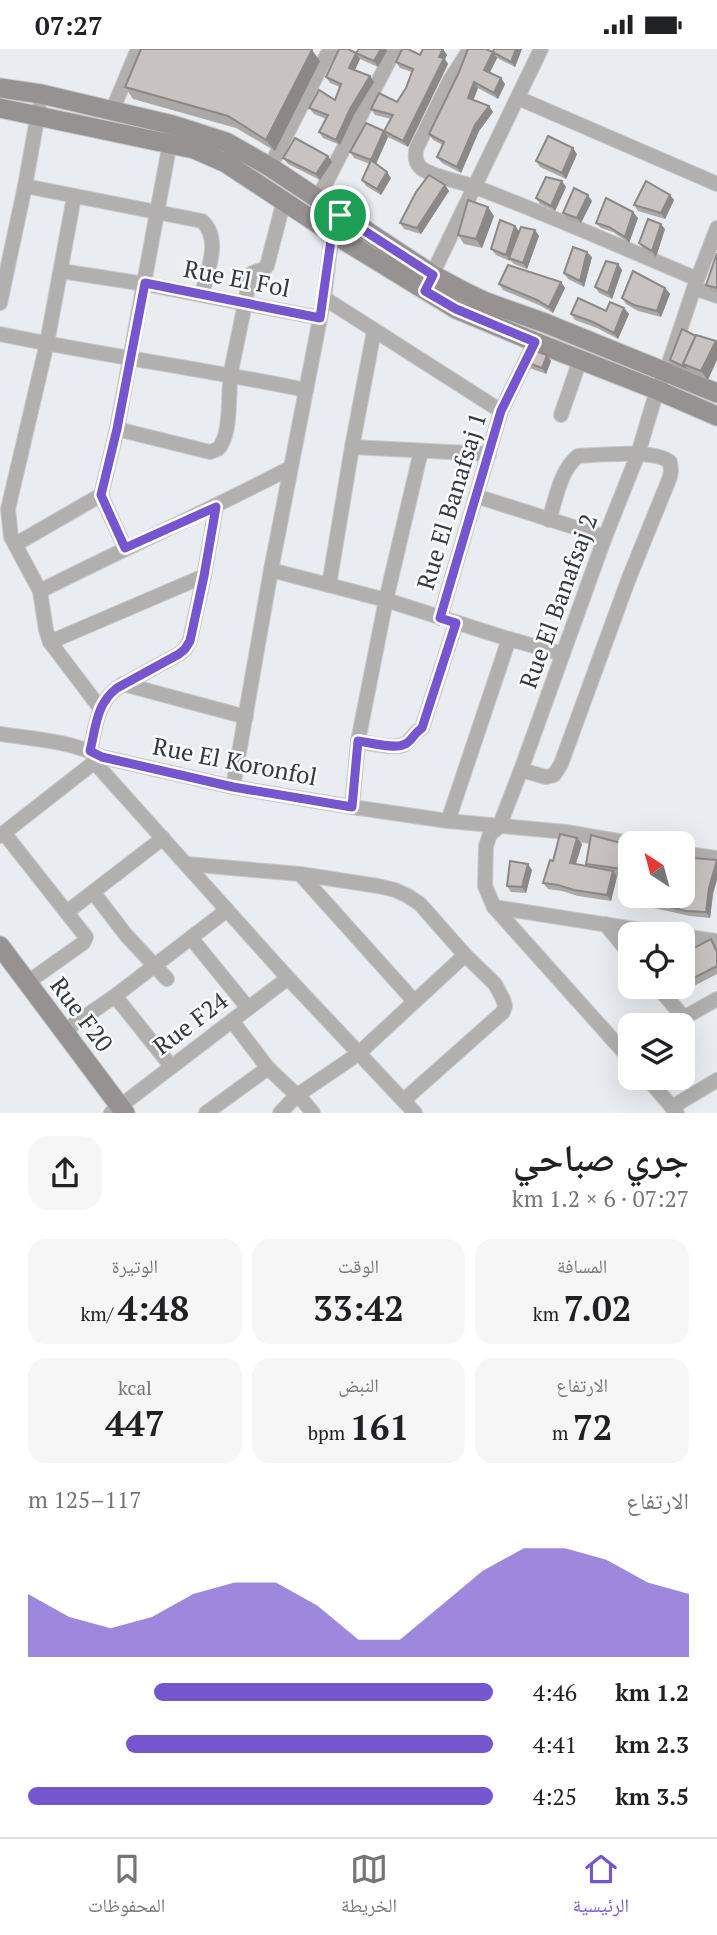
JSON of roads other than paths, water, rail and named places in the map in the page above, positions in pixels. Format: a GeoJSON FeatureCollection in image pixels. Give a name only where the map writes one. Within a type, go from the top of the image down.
{"type":"FeatureCollection","features":[{"type":"Feature","properties":{"kind":"main road"},"geometry":{"type":"LineString","coordinates":[[0,87],[112,111],[171,134],[194,149],[226,163],[284,200],[336,224],[429,283],[456,309],[717,416]]}},
{"type":"Feature","properties":{"kind":"main road"},"geometry":{"type":"LineString","coordinates":[[0,108],[226,142],[318,198],[336,224]]}},
{"type":"Feature","properties":{"kind":"main road"},"geometry":{"type":"LineString","coordinates":[[429,283],[545,323],[717,393]]}},
{"type":"Feature","properties":{"kind":"main road","name":"Rue F20"},"geometry":{"type":"LineString","coordinates":[[0,946],[119,1110]]}},
{"type":"Feature","properties":{"kind":"street"},"geometry":{"type":"LineString","coordinates":[[112,111],[138,49]]}},
{"type":"Feature","properties":{"kind":"street"},"geometry":{"type":"LineString","coordinates":[[270,167],[330,49]]}},
{"type":"Feature","properties":{"kind":"street"},"geometry":{"type":"LineString","coordinates":[[318,198],[395,49]]}},
{"type":"Feature","properties":{"kind":"street"},"geometry":{"type":"LineString","coordinates":[[470,49],[417,147],[415,157],[419,166],[474,186],[696,284],[717,296]]}},
{"type":"Feature","properties":{"kind":"street"},"geometry":{"type":"LineString","coordinates":[[429,283],[541,49]]}},
{"type":"Feature","properties":{"kind":"street"},"geometry":{"type":"LineString","coordinates":[[0,303],[41,95]]}},
{"type":"Feature","properties":{"kind":"street"},"geometry":{"type":"LineString","coordinates":[[518,98],[717,184]]}},
{"type":"Feature","properties":{"kind":"street"},"geometry":{"type":"LineString","coordinates":[[125,548],[101,495],[131,358],[171,134]]}},
{"type":"Feature","properties":{"kind":"street"},"geometry":{"type":"LineString","coordinates":[[25,187],[202,221],[211,236],[212,255],[202,294]]}},
{"type":"Feature","properties":{"kind":"street"},"geometry":{"type":"LineString","coordinates":[[74,197],[47,344],[8,509],[11,537],[40,591],[50,642],[100,708]]}},
{"type":"Feature","properties":{"kind":"street"},"geometry":{"type":"LineString","coordinates":[[117,429],[203,451],[219,449],[225,434],[230,374],[250,275],[263,270],[268,261],[284,200]]}},
{"type":"Feature","properties":{"kind":"street"},"geometry":{"type":"LineString","coordinates":[[233,787],[336,224]]}},
{"type":"Feature","properties":{"kind":"street","name":"Rue El Banafsaj 2"},"geometry":{"type":"LineString","coordinates":[[494,907],[485,886],[486,846],[490,834],[499,827],[521,770],[638,454],[657,390],[666,372],[717,228]]}},
{"type":"Feature","properties":{"kind":"street","name":"Rue El Fol"},"geometry":{"type":"LineString","coordinates":[[61,271],[145,283],[320,318]]}},
{"type":"Feature","properties":{"kind":"street"},"geometry":{"type":"LineString","coordinates":[[324,298],[501,411]]}},
{"type":"Feature","properties":{"kind":"street","name":"Rue El Banafsaj 1"},"geometry":{"type":"LineString","coordinates":[[440,618],[501,411],[545,323]]}},
{"type":"Feature","properties":{"kind":"street"},"geometry":{"type":"LineString","coordinates":[[329,585],[374,331]]}},
{"type":"Feature","properties":{"kind":"street"},"geometry":{"type":"LineString","coordinates":[[0,334],[306,390]]}},
{"type":"Feature","properties":{"kind":"street"},"geometry":{"type":"LineString","coordinates":[[561,415],[580,361]]}},
{"type":"Feature","properties":{"kind":"street"},"geometry":{"type":"LineString","coordinates":[[352,447],[489,454]]}},
{"type":"Feature","properties":{"kind":"street"},"geometry":{"type":"LineString","coordinates":[[352,807],[358,741],[386,600],[421,451]]}},
{"type":"Feature","properties":{"kind":"street"},"geometry":{"type":"LineString","coordinates":[[521,770],[547,777],[558,771],[629,578],[670,477],[671,465],[667,459],[638,454],[578,456],[565,471],[549,520]]}},
{"type":"Feature","properties":{"kind":"street"},"geometry":{"type":"LineString","coordinates":[[40,591],[125,548],[216,507],[290,468]]}},
{"type":"Feature","properties":{"kind":"street"},"geometry":{"type":"LineString","coordinates":[[16,544],[101,495]]}},
{"type":"Feature","properties":{"kind":"street"},"geometry":{"type":"LineString","coordinates":[[476,496],[606,537]]}},
{"type":"Feature","properties":{"kind":"street"},"geometry":{"type":"LineString","coordinates":[[216,507],[190,641],[185,649],[171,659],[123,684],[108,695],[100,708],[96,757],[163,838],[288,978],[415,1112]]}},
{"type":"Feature","properties":{"kind":"street"},"geometry":{"type":"LineString","coordinates":[[271,570],[386,600],[563,654]]}},
{"type":"Feature","properties":{"kind":"street"},"geometry":{"type":"LineString","coordinates":[[50,642],[204,576]]}},
{"type":"Feature","properties":{"kind":"street"},"geometry":{"type":"LineString","coordinates":[[358,741],[404,745],[409,742],[413,733],[422,728],[456,623]]}},
{"type":"Feature","properties":{"kind":"street"},"geometry":{"type":"LineString","coordinates":[[448,821],[509,639]]}},
{"type":"Feature","properties":{"kind":"street"},"geometry":{"type":"LineString","coordinates":[[123,684],[246,717]]}},
{"type":"Feature","properties":{"kind":"street","name":"Rue El Koronfol"},"geometry":{"type":"LineString","coordinates":[[0,734],[47,741],[96,757],[233,787],[448,821],[566,832],[618,841]]}},
{"type":"Feature","properties":{"kind":"street"},"geometry":{"type":"LineString","coordinates":[[28,982],[85,941],[86,937],[2,834],[96,757]]}},
{"type":"Feature","properties":{"kind":"street"},"geometry":{"type":"LineString","coordinates":[[67,912],[163,838]]}},
{"type":"Feature","properties":{"kind":"street"},"geometry":{"type":"LineString","coordinates":[[695,855],[717,859]]}},
{"type":"Feature","properties":{"kind":"street"},"geometry":{"type":"LineString","coordinates":[[187,865],[300,874],[378,886],[408,895],[420,904],[495,984],[502,994],[505,1006],[503,1012],[404,1100]]}},
{"type":"Feature","properties":{"kind":"street"},"geometry":{"type":"LineString","coordinates":[[300,874],[414,1001]]}},
{"type":"Feature","properties":{"kind":"street"},"geometry":{"type":"LineString","coordinates":[[93,892],[153,967],[167,979]]}},
{"type":"Feature","properties":{"kind":"street"},"geometry":{"type":"LineString","coordinates":[[494,907],[618,926]]}},
{"type":"Feature","properties":{"kind":"street"},"geometry":{"type":"LineString","coordinates":[[494,907],[618,1043]]}},
{"type":"Feature","properties":{"kind":"street"},"geometry":{"type":"LineString","coordinates":[[64,1031],[116,996],[227,909]]}},
{"type":"Feature","properties":{"kind":"street"},"geometry":{"type":"LineString","coordinates":[[605,924],[618,940]]}},
{"type":"Feature","properties":{"kind":"street"},"geometry":{"type":"LineString","coordinates":[[695,938],[717,941]]}},
{"type":"Feature","properties":{"kind":"street"},"geometry":{"type":"LineString","coordinates":[[191,939],[248,1008]]}},
{"type":"Feature","properties":{"kind":"street"},"geometry":{"type":"LineString","coordinates":[[280,1112],[296,1096],[358,1053],[465,955]]}},
{"type":"Feature","properties":{"kind":"street","name":"Rue F24"},"geometry":{"type":"LineString","coordinates":[[119,1110],[171,1066],[288,978]]}},
{"type":"Feature","properties":{"kind":"street"},"geometry":{"type":"LineString","coordinates":[[116,996],[171,1066]]}},
{"type":"Feature","properties":{"kind":"street"},"geometry":{"type":"LineString","coordinates":[[693,1013],[717,999]]}},
{"type":"Feature","properties":{"kind":"street"},"geometry":{"type":"LineString","coordinates":[[232,1021],[268,1068],[313,1112]]}},
{"type":"Feature","properties":{"kind":"street"},"geometry":{"type":"LineString","coordinates":[[206,1112],[268,1068]]}},
{"type":"Feature","properties":{"kind":"street"},"geometry":{"type":"LineString","coordinates":[[658,1090],[675,1110],[717,1080]]}}]}
